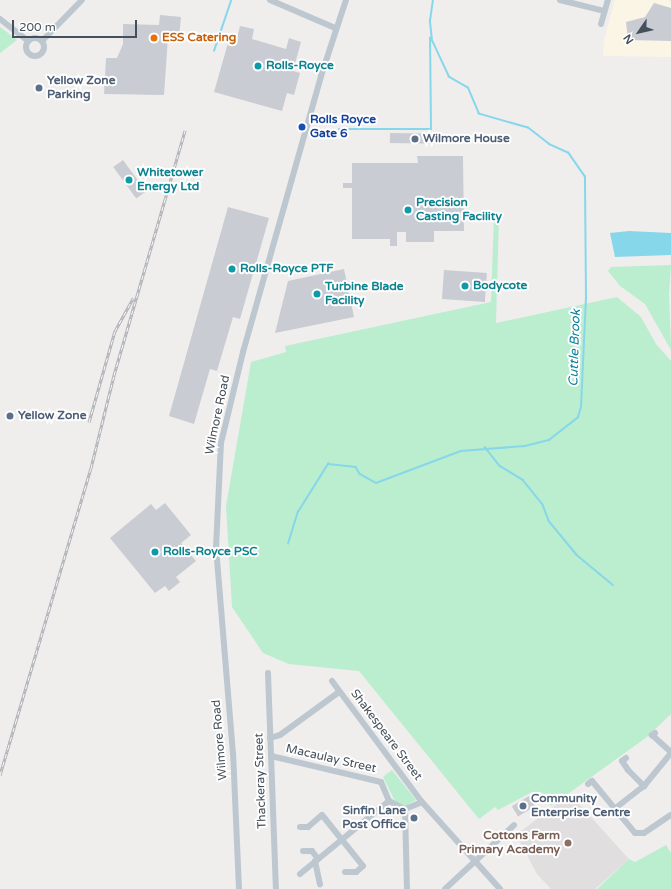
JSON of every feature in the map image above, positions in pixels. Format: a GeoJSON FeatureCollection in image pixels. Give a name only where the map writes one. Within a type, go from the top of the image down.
{"type":"FeatureCollection","features":[{"type":"Feature","properties":{"kind":"street"},"geometry":{"type":"LineString","coordinates":[[42,41],[82,0]]}},
{"type":"Feature","properties":{"kind":"street"},"geometry":{"type":"LineString","coordinates":[[270,0],[335,28]]}},
{"type":"Feature","properties":{"kind":"street","name":"Wilmore Road"},"geometry":{"type":"LineString","coordinates":[[239,889],[233,754],[216,548],[221,443],[243,352],[335,28],[346,0]]}},
{"type":"Feature","properties":{"kind":"street"},"geometry":{"type":"LineString","coordinates":[[560,0],[604,11]]}},
{"type":"Feature","properties":{"kind":"street"},"geometry":{"type":"LineString","coordinates":[[601,24],[608,0]]}},
{"type":"Feature","properties":{"kind":"street"},"geometry":{"type":"LineString","coordinates":[[0,19],[28,41]]}},
{"type":"Feature","properties":{"kind":"street"},"geometry":{"type":"LineString","coordinates":[[33,38],[42,41],[44,51],[36,57],[26,52],[28,41],[33,38]]}},
{"type":"Feature","properties":{"kind":"street","name":"Thackeray Street"},"geometry":{"type":"LineString","coordinates":[[268,673],[276,889]]}},
{"type":"Feature","properties":{"kind":"street","name":"Shakespeare Street"},"geometry":{"type":"LineString","coordinates":[[332,681],[422,802],[474,862],[500,889]]}},
{"type":"Feature","properties":{"kind":"street"},"geometry":{"type":"LineString","coordinates":[[270,738],[280,736],[339,692]]}},
{"type":"Feature","properties":{"kind":"street"},"geometry":{"type":"LineString","coordinates":[[614,810],[644,786],[671,752],[652,735],[655,733]]}},
{"type":"Feature","properties":{"kind":"street","name":"Macaulay Street"},"geometry":{"type":"LineString","coordinates":[[271,756],[385,785],[389,801]]}},
{"type":"Feature","properties":{"kind":"street"},"geometry":{"type":"LineString","coordinates":[[626,758],[622,761],[644,786]]}},
{"type":"Feature","properties":{"kind":"street"},"geometry":{"type":"LineString","coordinates":[[588,784],[592,781],[614,810],[635,833],[644,833],[671,815]]}},
{"type":"Feature","properties":{"kind":"street"},"geometry":{"type":"LineString","coordinates":[[300,874],[389,801],[405,809],[422,802]]}},
{"type":"Feature","properties":{"kind":"street"},"geometry":{"type":"LineString","coordinates":[[405,809],[407,889]]}},
{"type":"Feature","properties":{"kind":"street"},"geometry":{"type":"LineString","coordinates":[[300,827],[308,826],[322,815],[364,866],[356,872],[345,872]]}},
{"type":"Feature","properties":{"kind":"street"},"geometry":{"type":"LineString","coordinates":[[445,889],[514,825]]}},
{"type":"Feature","properties":{"kind":"street"},"geometry":{"type":"LineString","coordinates":[[303,850],[312,851],[316,860],[320,884]]}},
{"type":"Feature","properties":{"kind":"shaded area"},"geometry":{"type":"Polygon","coordinates":[[[615,0],[668,0],[671,3],[671,57],[603,56],[604,40],[615,0]]]}},
{"type":"Feature","properties":{"kind":"shaded area","name":"Cottons Farm Primary Academy"},"geometry":{"type":"Polygon","coordinates":[[[570,794],[629,859],[595,889],[551,889],[537,874],[516,835],[570,794]]]}},
{"type":"Feature","properties":{"kind":"green space"},"geometry":{"type":"Polygon","coordinates":[[[0,27],[17,40],[0,53],[0,27]]]}},
{"type":"Feature","properties":{"kind":"green space"},"geometry":{"type":"Polygon","coordinates":[[[494,215],[499,216],[496,323],[617,297],[641,317],[656,344],[671,361],[671,714],[647,737],[551,806],[541,792],[532,792],[498,810],[495,807],[479,819],[359,671],[289,664],[263,653],[232,607],[226,506],[251,362],[286,352],[285,346],[491,302],[494,215]]]}},
{"type":"Feature","properties":{"kind":"green space"},"geometry":{"type":"Polygon","coordinates":[[[671,265],[669,294],[671,350],[645,304],[620,286],[608,271],[611,267],[671,265]]]}},
{"type":"Feature","properties":{"kind":"green space"},"geometry":{"type":"Polygon","coordinates":[[[392,770],[416,800],[405,806],[395,801],[383,777],[392,770]]]}},
{"type":"Feature","properties":{"kind":"green space"},"geometry":{"type":"Polygon","coordinates":[[[666,845],[671,853],[671,889],[597,889],[629,859],[635,862],[666,845]]]}},
{"type":"Feature","properties":{"kind":"water"},"geometry":{"type":"Polygon","coordinates":[[[629,231],[671,233],[671,255],[615,257],[610,233],[629,231]]]}},
{"type":"Feature","properties":{"kind":"building"},"geometry":{"type":"Polygon","coordinates":[[[654,3],[671,8],[671,41],[628,40],[626,22],[645,17],[654,3]]]}},
{"type":"Feature","properties":{"kind":"building"},"geometry":{"type":"Polygon","coordinates":[[[160,15],[181,17],[179,38],[168,37],[164,95],[104,94],[106,58],[117,58],[123,44],[123,24],[159,25],[160,15]]]}},
{"type":"Feature","properties":{"kind":"building","name":"Rolls-Royce"},"geometry":{"type":"Polygon","coordinates":[[[240,26],[254,29],[252,39],[286,49],[289,38],[301,42],[293,71],[300,73],[294,95],[287,93],[282,111],[214,92],[230,36],[237,38],[240,26]]]}},
{"type":"Feature","properties":{"kind":"building","name":"Wilmore House"},"geometry":{"type":"Polygon","coordinates":[[[390,133],[438,134],[438,144],[390,143],[390,133]]]}},
{"type":"Feature","properties":{"kind":"building","name":"Precision Casting Facility"},"geometry":{"type":"Polygon","coordinates":[[[417,156],[463,156],[464,231],[434,231],[434,242],[406,242],[406,232],[397,232],[397,246],[390,246],[390,239],[352,239],[352,188],[343,188],[343,183],[352,183],[352,163],[418,163],[417,156]]]}},
{"type":"Feature","properties":{"kind":"building","name":"Whitetower Energy Ltd"},"geometry":{"type":"Polygon","coordinates":[[[123,160],[146,192],[136,199],[113,167],[123,160]]]}},
{"type":"Feature","properties":{"kind":"building","name":"Rolls-Royce PTF"},"geometry":{"type":"Polygon","coordinates":[[[228,207],[269,218],[240,319],[233,317],[217,371],[210,369],[194,424],[169,416],[228,207]]]}},
{"type":"Feature","properties":{"kind":"building","name":"Turbine Blade Facility"},"geometry":{"type":"Polygon","coordinates":[[[344,269],[354,317],[275,333],[288,281],[344,269]]]}},
{"type":"Feature","properties":{"kind":"building","name":"Bodycote"},"geometry":{"type":"Polygon","coordinates":[[[444,270],[487,273],[485,302],[442,299],[444,270]]]}},
{"type":"Feature","properties":{"kind":"building","name":"Rolls-Royce PSC"},"geometry":{"type":"Polygon","coordinates":[[[165,503],[191,535],[181,543],[196,561],[176,577],[180,582],[169,591],[165,586],[155,593],[110,538],[151,504],[156,510],[165,503]]]}},
{"type":"Feature","properties":{"kind":"building","name":"Community Enterprise Centre"},"geometry":{"type":"Polygon","coordinates":[[[529,796],[535,806],[518,817],[512,806],[529,796]]]}},
{"type":"Feature","properties":{"kind":"waterway","name":"Cuttle Brook"},"geometry":{"type":"LineString","coordinates":[[288,544],[298,512],[328,464],[356,467],[360,474],[376,483],[461,451],[525,446],[549,440],[578,417],[581,407],[586,298],[585,177],[568,153],[550,145],[528,128],[479,114],[468,88],[449,77],[432,41],[430,21],[433,0]]}},
{"type":"Feature","properties":{"kind":"waterway"},"geometry":{"type":"LineString","coordinates":[[214,51],[231,1]]}},
{"type":"Feature","properties":{"kind":"waterway"},"geometry":{"type":"LineString","coordinates":[[339,129],[431,129],[430,38]]}},
{"type":"Feature","properties":{"kind":"waterway"},"geometry":{"type":"LineString","coordinates":[[485,447],[500,466],[523,480],[543,505],[549,521],[577,555],[613,585]]}},
{"type":"Feature","properties":{"kind":"railway"},"geometry":{"type":"LineString","coordinates":[[0,775],[91,468],[114,375],[185,130]]}},
{"type":"Feature","properties":{"kind":"railway"},"geometry":{"type":"LineString","coordinates":[[89,422],[115,331],[133,298]]}},
{"type":"Feature","properties":{"kind":"place","name":"ESS Catering"},"geometry":{"type":"Point","coordinates":[154,38]}},
{"type":"Feature","properties":{"kind":"place","name":"Rolls-Royce"},"geometry":{"type":"Point","coordinates":[258,66]}},
{"type":"Feature","properties":{"kind":"place","name":"Yellow Zone Parking"},"geometry":{"type":"Point","coordinates":[39,88]}},
{"type":"Feature","properties":{"kind":"place","name":"Rolls Royce Gate 6"},"geometry":{"type":"Point","coordinates":[302,127]}},
{"type":"Feature","properties":{"kind":"place","name":"Wilmore House"},"geometry":{"type":"Point","coordinates":[415,139]}},
{"type":"Feature","properties":{"kind":"place","name":"Whitetower Energy Ltd"},"geometry":{"type":"Point","coordinates":[129,180]}},
{"type":"Feature","properties":{"kind":"place","name":"Precision Casting Facility"},"geometry":{"type":"Point","coordinates":[408,210]}},
{"type":"Feature","properties":{"kind":"place","name":"Rolls-Royce PTF"},"geometry":{"type":"Point","coordinates":[232,269]}},
{"type":"Feature","properties":{"kind":"place","name":"Bodycote"},"geometry":{"type":"Point","coordinates":[465,286]}},
{"type":"Feature","properties":{"kind":"place","name":"Turbine Blade Facility"},"geometry":{"type":"Point","coordinates":[317,294]}},
{"type":"Feature","properties":{"kind":"place","name":"Yellow Zone"},"geometry":{"type":"Point","coordinates":[10,416]}},
{"type":"Feature","properties":{"kind":"place","name":"Rolls-Royce PSC"},"geometry":{"type":"Point","coordinates":[155,552]}},
{"type":"Feature","properties":{"kind":"place","name":"Community Enterprise Centre"},"geometry":{"type":"Point","coordinates":[523,806]}},
{"type":"Feature","properties":{"kind":"place","name":"Sinfin Lane Post Office"},"geometry":{"type":"Point","coordinates":[414,818]}},
{"type":"Feature","properties":{"kind":"place","name":"Cottons Farm Primary Academy"},"geometry":{"type":"Point","coordinates":[568,843]}}]}
